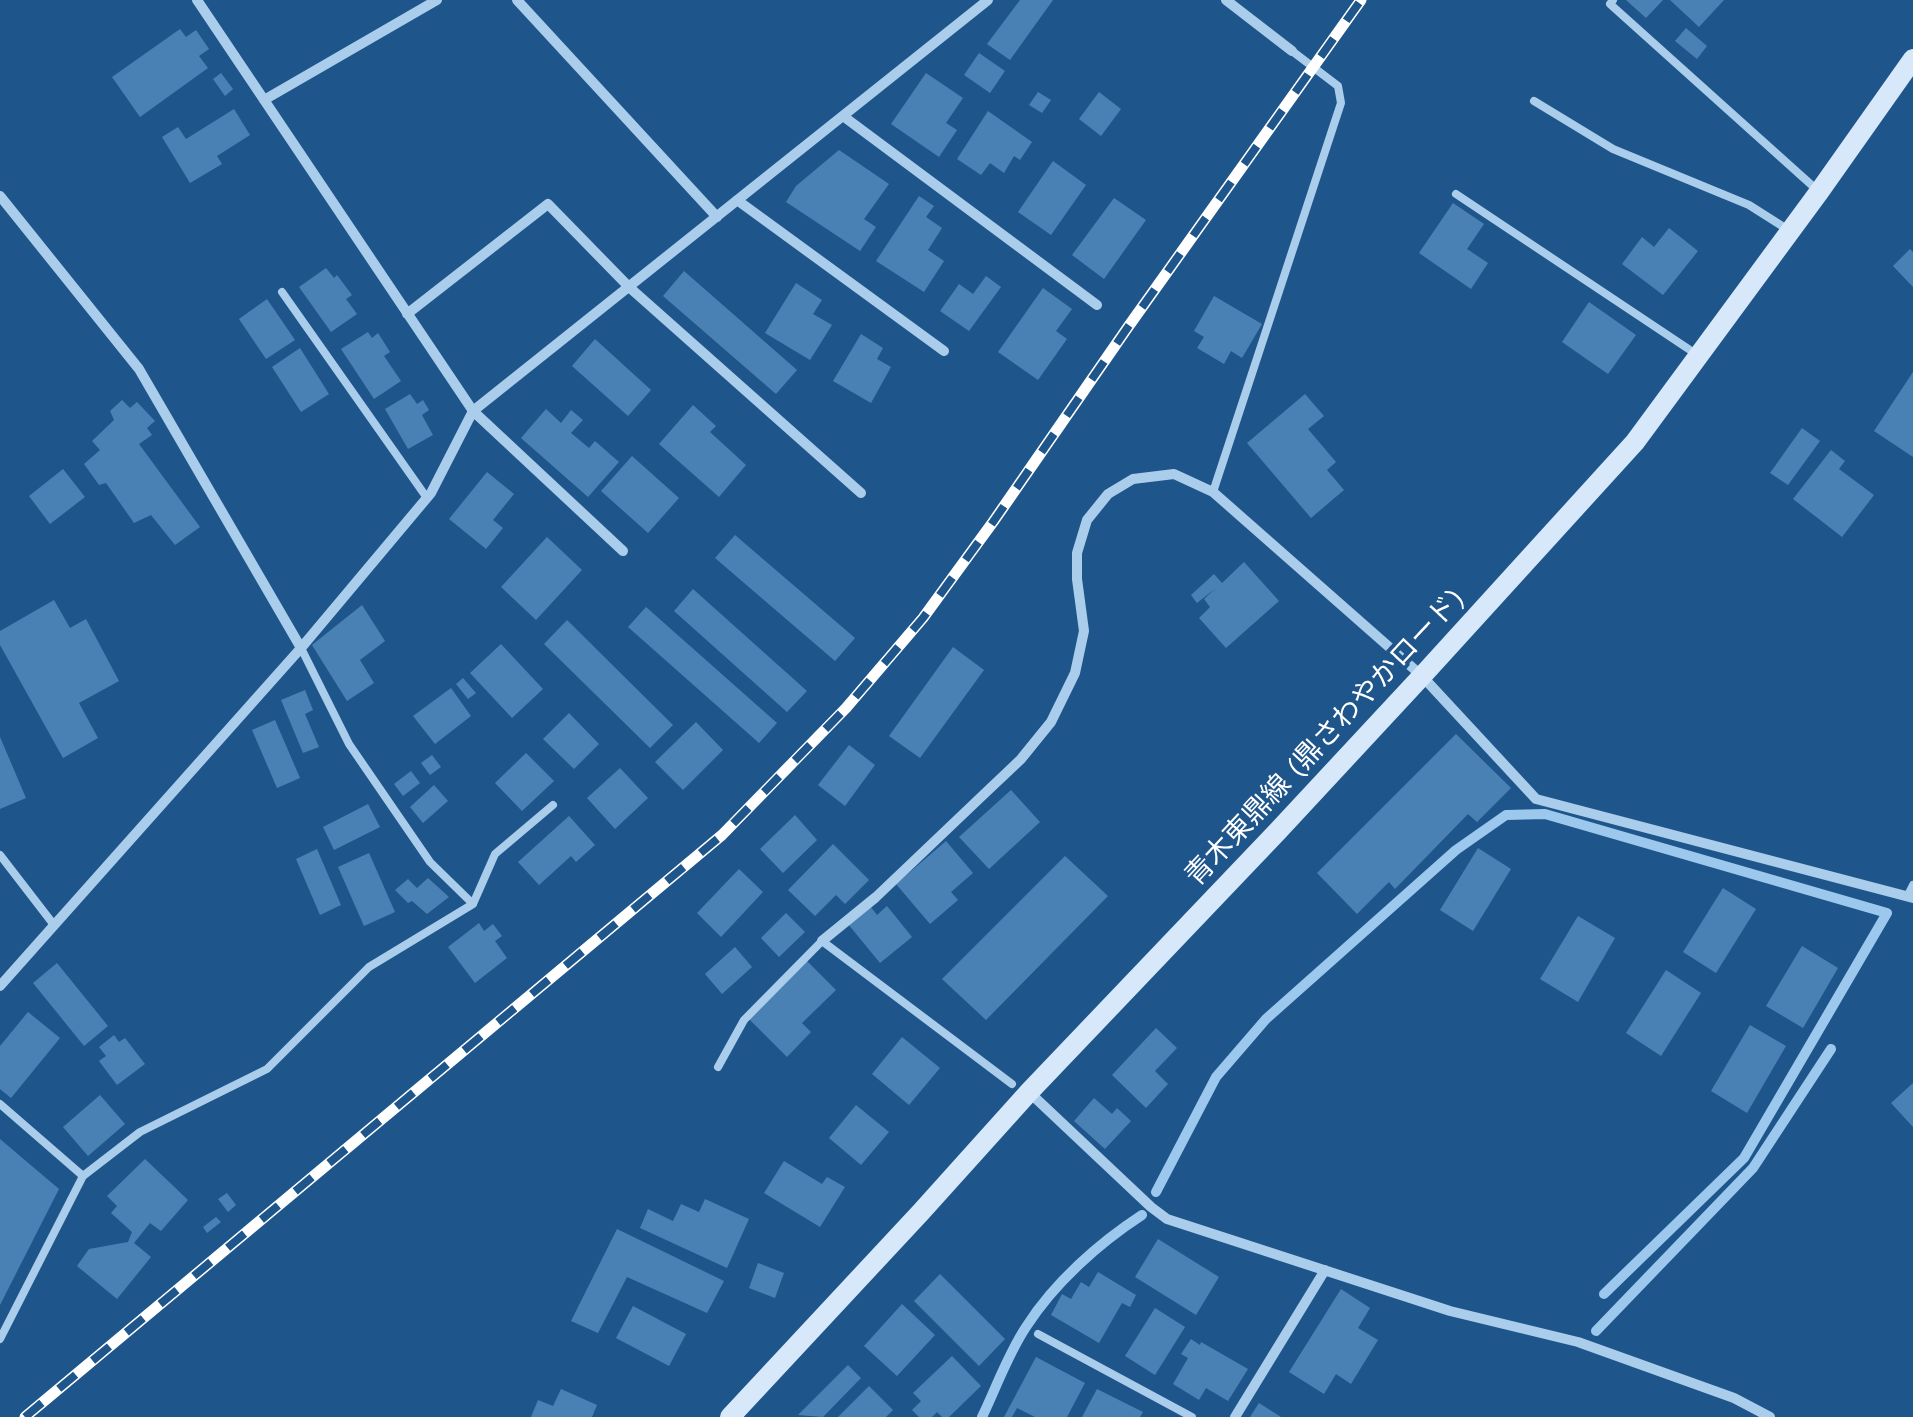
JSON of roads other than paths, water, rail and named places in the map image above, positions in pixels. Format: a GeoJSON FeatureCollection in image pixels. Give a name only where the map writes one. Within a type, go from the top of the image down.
{"type":"FeatureCollection","features":[{"type":"Feature","properties":{"kind":"main road","name":"青木東鼎線 (鼎さわやかロード)"},"geometry":{"type":"LineString","coordinates":[[730,1417],[921,1212],[1020,1088],[1277,832],[1634,442],[1913,58]]}},
{"type":"Feature","properties":{"kind":"street"},"geometry":{"type":"LineString","coordinates":[[197,0],[473,412],[623,550]]}},
{"type":"Feature","properties":{"kind":"street"},"geometry":{"type":"LineString","coordinates":[[264,100],[437,0]]}},
{"type":"Feature","properties":{"kind":"street"},"geometry":{"type":"LineString","coordinates":[[517,0],[717,216]]}},
{"type":"Feature","properties":{"kind":"street"},"geometry":{"type":"LineString","coordinates":[[0,986],[301,648],[427,498],[473,412],[988,0]]}},
{"type":"Feature","properties":{"kind":"street"},"geometry":{"type":"LineString","coordinates":[[1226,0],[1292,52]]}},
{"type":"Feature","properties":{"kind":"street"},"geometry":{"type":"LineString","coordinates":[[843,116],[1097,305]]}},
{"type":"Feature","properties":{"kind":"street"},"geometry":{"type":"LineString","coordinates":[[0,196],[139,368],[301,648]]}},
{"type":"Feature","properties":{"kind":"street"},"geometry":{"type":"LineString","coordinates":[[738,200],[944,352]]}},
{"type":"Feature","properties":{"kind":"street"},"geometry":{"type":"LineString","coordinates":[[407,314],[548,204],[629,287],[862,493]]}},
{"type":"Feature","properties":{"kind":"street"},"geometry":{"type":"LineString","coordinates":[[822,940],[982,798],[1021,760],[1051,722],[1076,673],[1084,632],[1076,579],[1077,553],[1087,520],[1108,494],[1134,479],[1174,474],[1213,492],[1422,676],[1536,798],[1911,893]]}},
{"type":"Feature","properties":{"kind":"street"},"geometry":{"type":"LineString","coordinates":[[1020,1088],[1167,1219],[1450,1312],[1578,1342],[1734,1398],[1770,1417]]}},
{"type":"Feature","properties":{"kind":"street"},"geometry":{"type":"LineString","coordinates":[[1234,1417],[1325,1270]]}},
{"type":"Feature","properties":{"kind":"lane"},"geometry":{"type":"LineString","coordinates":[[1613,0],[1610,4],[1819,192]]}},
{"type":"Feature","properties":{"kind":"lane"},"geometry":{"type":"LineString","coordinates":[[1213,492],[1342,103],[1338,86],[1292,52]]}},
{"type":"Feature","properties":{"kind":"lane"},"geometry":{"type":"LineString","coordinates":[[1534,101],[1612,149],[1748,205],[1790,232]]}},
{"type":"Feature","properties":{"kind":"lane"},"geometry":{"type":"LineString","coordinates":[[1456,194],[1700,356]]}},
{"type":"Feature","properties":{"kind":"lane"},"geometry":{"type":"LineString","coordinates":[[282,292],[427,498]]}},
{"type":"Feature","properties":{"kind":"lane"},"geometry":{"type":"LineString","coordinates":[[301,648],[349,744],[430,862],[473,904]]}},
{"type":"Feature","properties":{"kind":"lane"},"geometry":{"type":"LineString","coordinates":[[0,1339],[83,1176],[140,1132],[267,1069],[369,967],[473,904],[495,854],[553,805]]}},
{"type":"Feature","properties":{"kind":"lane"},"geometry":{"type":"LineString","coordinates":[[0,855],[54,925]]}},
{"type":"Feature","properties":{"kind":"lane"},"geometry":{"type":"LineString","coordinates":[[718,1067],[744,1020],[822,940],[1020,1088]]}},
{"type":"Feature","properties":{"kind":"lane"},"geometry":{"type":"LineString","coordinates":[[0,1104],[83,1176]]}},
{"type":"Feature","properties":{"kind":"lane"},"geometry":{"type":"LineString","coordinates":[[1038,1334],[1192,1417]]}},
{"type":"Feature","properties":{"kind":"waterway"},"geometry":{"type":"LineString","coordinates":[[1156,1192],[1216,1077],[1266,1019],[1456,850],[1506,815],[1545,814],[1887,913],[1744,1158],[1604,1294]]}},
{"type":"Feature","properties":{"kind":"waterway"},"geometry":{"type":"LineString","coordinates":[[1596,1331],[1753,1168],[1831,1049]]}},
{"type":"Feature","properties":{"kind":"waterway"},"geometry":{"type":"LineString","coordinates":[[982,1417],[1014,1348],[1037,1311],[1078,1265],[1142,1215]]}},
{"type":"Feature","properties":{"kind":"railway"},"geometry":{"type":"LineString","coordinates":[[25,1417],[722,835],[846,708],[923,618],[993,522],[1361,0]]}}]}
